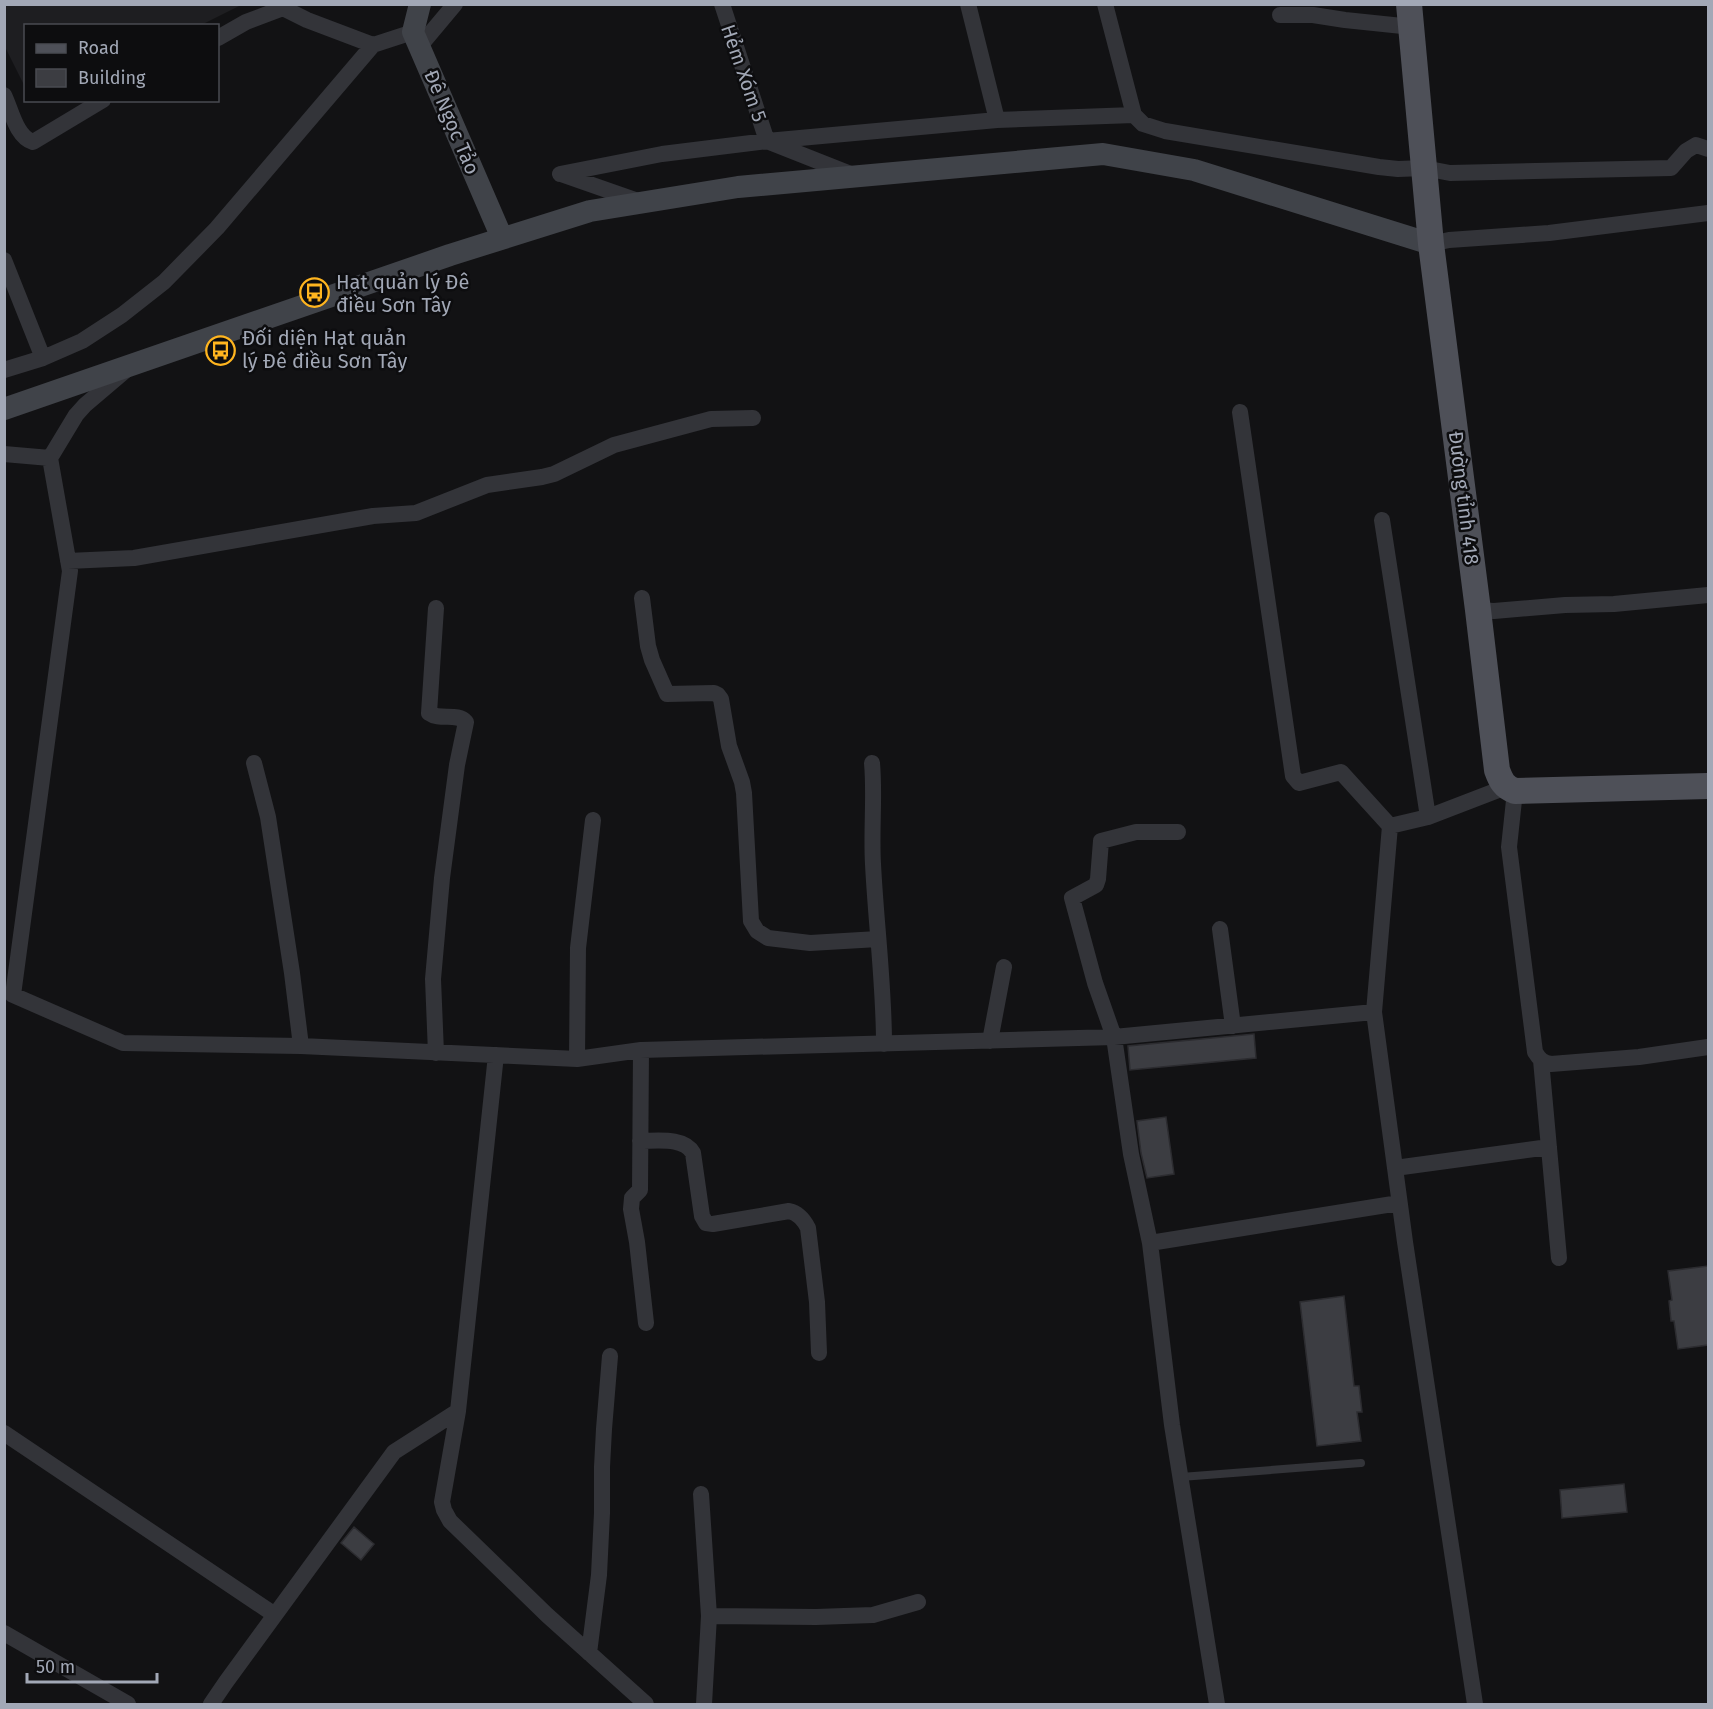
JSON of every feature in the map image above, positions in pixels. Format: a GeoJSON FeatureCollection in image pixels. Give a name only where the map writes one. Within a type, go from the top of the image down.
{"type":"FeatureCollection","features":[{"type":"Feature","properties":{"kind":"main road"},"geometry":{"type":"LineString","coordinates":[[416,39],[420,4]]}},
{"type":"Feature","properties":{"kind":"main road","name":"Đường tỉnh 418"},"geometry":{"type":"LineString","coordinates":[[1411,16],[1431,244],[1497,770],[1500,781],[1510,789]]}},
{"type":"Feature","properties":{"kind":"main road","name":"Đê Ngọc Tảo"},"geometry":{"type":"LineString","coordinates":[[416,39],[502,238]]}},
{"type":"Feature","properties":{"kind":"main road"},"geometry":{"type":"LineString","coordinates":[[4,409],[450,255],[590,211],[738,187],[1103,154],[1194,170],[1431,244]]}},
{"type":"Feature","properties":{"kind":"main road"},"geometry":{"type":"LineString","coordinates":[[1510,789],[1708,786]]}},
{"type":"Feature","properties":{"kind":"street"},"geometry":{"type":"LineString","coordinates":[[219,37],[281,6],[307,20],[373,45],[416,39],[455,4]]}},
{"type":"Feature","properties":{"kind":"street","name":"Hẻm Xóm 5"},"geometry":{"type":"LineString","coordinates":[[722,4],[767,141]]}},
{"type":"Feature","properties":{"kind":"street"},"geometry":{"type":"LineString","coordinates":[[968,4],[998,120]]}},
{"type":"Feature","properties":{"kind":"street"},"geometry":{"type":"LineString","coordinates":[[1105,4],[1134,115],[1143,124],[1164,131],[1379,167],[1424,168],[1450,173],[1671,168],[1686,151],[1696,145],[1708,149]]}},
{"type":"Feature","properties":{"kind":"street"},"geometry":{"type":"LineString","coordinates":[[1280,15],[1313,15],[1345,20],[1411,16]]}},
{"type":"Feature","properties":{"kind":"street"},"geometry":{"type":"LineString","coordinates":[[4,370],[43,358],[82,341],[122,315],[164,282],[217,228],[373,45]]}},
{"type":"Feature","properties":{"kind":"street"},"geometry":{"type":"LineString","coordinates":[[4,95],[22,135],[33,142],[100,102]]}},
{"type":"Feature","properties":{"kind":"street"},"geometry":{"type":"LineString","coordinates":[[642,202],[560,174],[662,154],[767,141],[998,120],[1134,115]]}},
{"type":"Feature","properties":{"kind":"street"},"geometry":{"type":"LineString","coordinates":[[767,141],[856,177]]}},
{"type":"Feature","properties":{"kind":"street"},"geometry":{"type":"LineString","coordinates":[[1431,244],[1449,240],[1549,233],[1708,213]]}},
{"type":"Feature","properties":{"kind":"street"},"geometry":{"type":"LineString","coordinates":[[4,260],[43,358]]}},
{"type":"Feature","properties":{"kind":"street"},"geometry":{"type":"LineString","coordinates":[[135,363],[76,415],[50,458],[70,571],[13,995],[123,1043],[301,1046],[577,1059],[641,1050],[1114,1037],[1374,1012]]}},
{"type":"Feature","properties":{"kind":"street"},"geometry":{"type":"LineString","coordinates":[[1240,412],[1293,776],[1299,783],[1341,772],[1390,826],[1374,1012],[1400,1203],[1475,1704]]}},
{"type":"Feature","properties":{"kind":"street"},"geometry":{"type":"LineString","coordinates":[[68,561],[134,558],[373,516],[416,513],[487,484],[554,474],[602,450],[625,442],[711,419],[753,418]]}},
{"type":"Feature","properties":{"kind":"street"},"geometry":{"type":"LineString","coordinates":[[4,454],[50,458]]}},
{"type":"Feature","properties":{"kind":"street"},"geometry":{"type":"LineString","coordinates":[[1382,520],[1428,817]]}},
{"type":"Feature","properties":{"kind":"street"},"geometry":{"type":"LineString","coordinates":[[1478,610],[1614,604],[1708,595]]}},
{"type":"Feature","properties":{"kind":"street"},"geometry":{"type":"LineString","coordinates":[[642,598],[648,646],[667,694],[714,693],[721,699],[729,746],[744,793],[751,921],[757,931],[768,938],[810,943],[878,939]]}},
{"type":"Feature","properties":{"kind":"street"},"geometry":{"type":"LineString","coordinates":[[436,608],[429,713],[433,716],[460,717],[466,722],[457,765],[441,889],[433,979],[436,1053]]}},
{"type":"Feature","properties":{"kind":"street"},"geometry":{"type":"LineString","coordinates":[[254,763],[268,817],[301,1046]]}},
{"type":"Feature","properties":{"kind":"street"},"geometry":{"type":"LineString","coordinates":[[872,763],[874,785],[872,836],[885,1044]]}},
{"type":"Feature","properties":{"kind":"street"},"geometry":{"type":"LineString","coordinates":[[1390,826],[1428,817],[1510,789],[1509,847],[1534,1052],[1541,1060],[1551,1064],[1639,1057],[1708,1047]]}},
{"type":"Feature","properties":{"kind":"street"},"geometry":{"type":"LineString","coordinates":[[577,1059],[578,948],[592,820]]}},
{"type":"Feature","properties":{"kind":"street"},"geometry":{"type":"LineString","coordinates":[[1178,832],[1127,833],[1101,841],[1096,885],[1072,898],[1095,983],[1114,1037],[1131,1154],[1150,1243],[1160,1333],[1217,1704]]}},
{"type":"Feature","properties":{"kind":"street"},"geometry":{"type":"LineString","coordinates":[[1220,928],[1233,1026]]}},
{"type":"Feature","properties":{"kind":"street"},"geometry":{"type":"LineString","coordinates":[[990,1041],[1004,967]]}},
{"type":"Feature","properties":{"kind":"street"},"geometry":{"type":"LineString","coordinates":[[641,1050],[640,1191],[632,1197],[631,1209],[646,1323]]}},
{"type":"Feature","properties":{"kind":"street"},"geometry":{"type":"LineString","coordinates":[[496,1055],[458,1411],[442,1502],[450,1521],[547,1615],[646,1704]]}},
{"type":"Feature","properties":{"kind":"street"},"geometry":{"type":"LineString","coordinates":[[1541,1060],[1559,1258]]}},
{"type":"Feature","properties":{"kind":"street"},"geometry":{"type":"LineString","coordinates":[[640,1141],[681,1142],[689,1146],[693,1154],[702,1216],[706,1222],[713,1224],[789,1211],[799,1215],[806,1223],[817,1302],[819,1353]]}},
{"type":"Feature","properties":{"kind":"street"},"geometry":{"type":"LineString","coordinates":[[1395,1168],[1549,1147]]}},
{"type":"Feature","properties":{"kind":"street"},"geometry":{"type":"LineString","coordinates":[[1150,1243],[1400,1203]]}},
{"type":"Feature","properties":{"kind":"street"},"geometry":{"type":"LineString","coordinates":[[589,1653],[599,1575],[602,1467],[610,1356]]}},
{"type":"Feature","properties":{"kind":"street"},"geometry":{"type":"LineString","coordinates":[[211,1704],[394,1452],[458,1411]]}},
{"type":"Feature","properties":{"kind":"street"},"geometry":{"type":"LineString","coordinates":[[4,1433],[275,1616]]}},
{"type":"Feature","properties":{"kind":"street"},"geometry":{"type":"LineString","coordinates":[[701,1494],[709,1616],[704,1704]]}},
{"type":"Feature","properties":{"kind":"street"},"geometry":{"type":"LineString","coordinates":[[709,1616],[873,1615],[918,1602]]}},
{"type":"Feature","properties":{"kind":"street"},"geometry":{"type":"LineString","coordinates":[[4,1633],[128,1704]]}},
{"type":"Feature","properties":{"kind":"lane"},"geometry":{"type":"LineString","coordinates":[[1181,1477],[1361,1463]]}},
{"type":"Feature","properties":{"kind":"shaded area"},"geometry":{"type":"Polygon","coordinates":[[[5,4],[241,4],[203,24],[24,24],[24,85],[5,47],[5,4]]]}},
{"type":"Feature","properties":{"kind":"building"},"geometry":{"type":"Polygon","coordinates":[[[1254,1034],[1256,1058],[1130,1070],[1128,1046],[1254,1034]]]}},
{"type":"Feature","properties":{"kind":"building"},"geometry":{"type":"Polygon","coordinates":[[[1166,1117],[1174,1174],[1147,1178],[1137,1121],[1166,1117]]]}},
{"type":"Feature","properties":{"kind":"building"},"geometry":{"type":"Polygon","coordinates":[[[1708,1266],[1708,1345],[1678,1349],[1674,1321],[1671,1321],[1669,1301],[1672,1300],[1668,1271],[1708,1266]]]}},
{"type":"Feature","properties":{"kind":"building"},"geometry":{"type":"Polygon","coordinates":[[[1344,1296],[1354,1386],[1359,1386],[1362,1412],[1357,1412],[1361,1441],[1317,1446],[1300,1302],[1344,1296]]]}},
{"type":"Feature","properties":{"kind":"building"},"geometry":{"type":"Polygon","coordinates":[[[1624,1484],[1627,1512],[1562,1518],[1560,1490],[1624,1484]]]}},
{"type":"Feature","properties":{"kind":"building"},"geometry":{"type":"Polygon","coordinates":[[[354,1527],[374,1544],[361,1560],[341,1543],[354,1527]]]}},
{"type":"Feature","properties":{"kind":"place","name":"Hạt quản lý Đê điều Sơn Tây"},"geometry":{"type":"Point","coordinates":[315,293]}},
{"type":"Feature","properties":{"kind":"place","name":"Đối diện Hạt quản lý Đê điều Sơn Tây"},"geometry":{"type":"Point","coordinates":[221,350]}}]}
